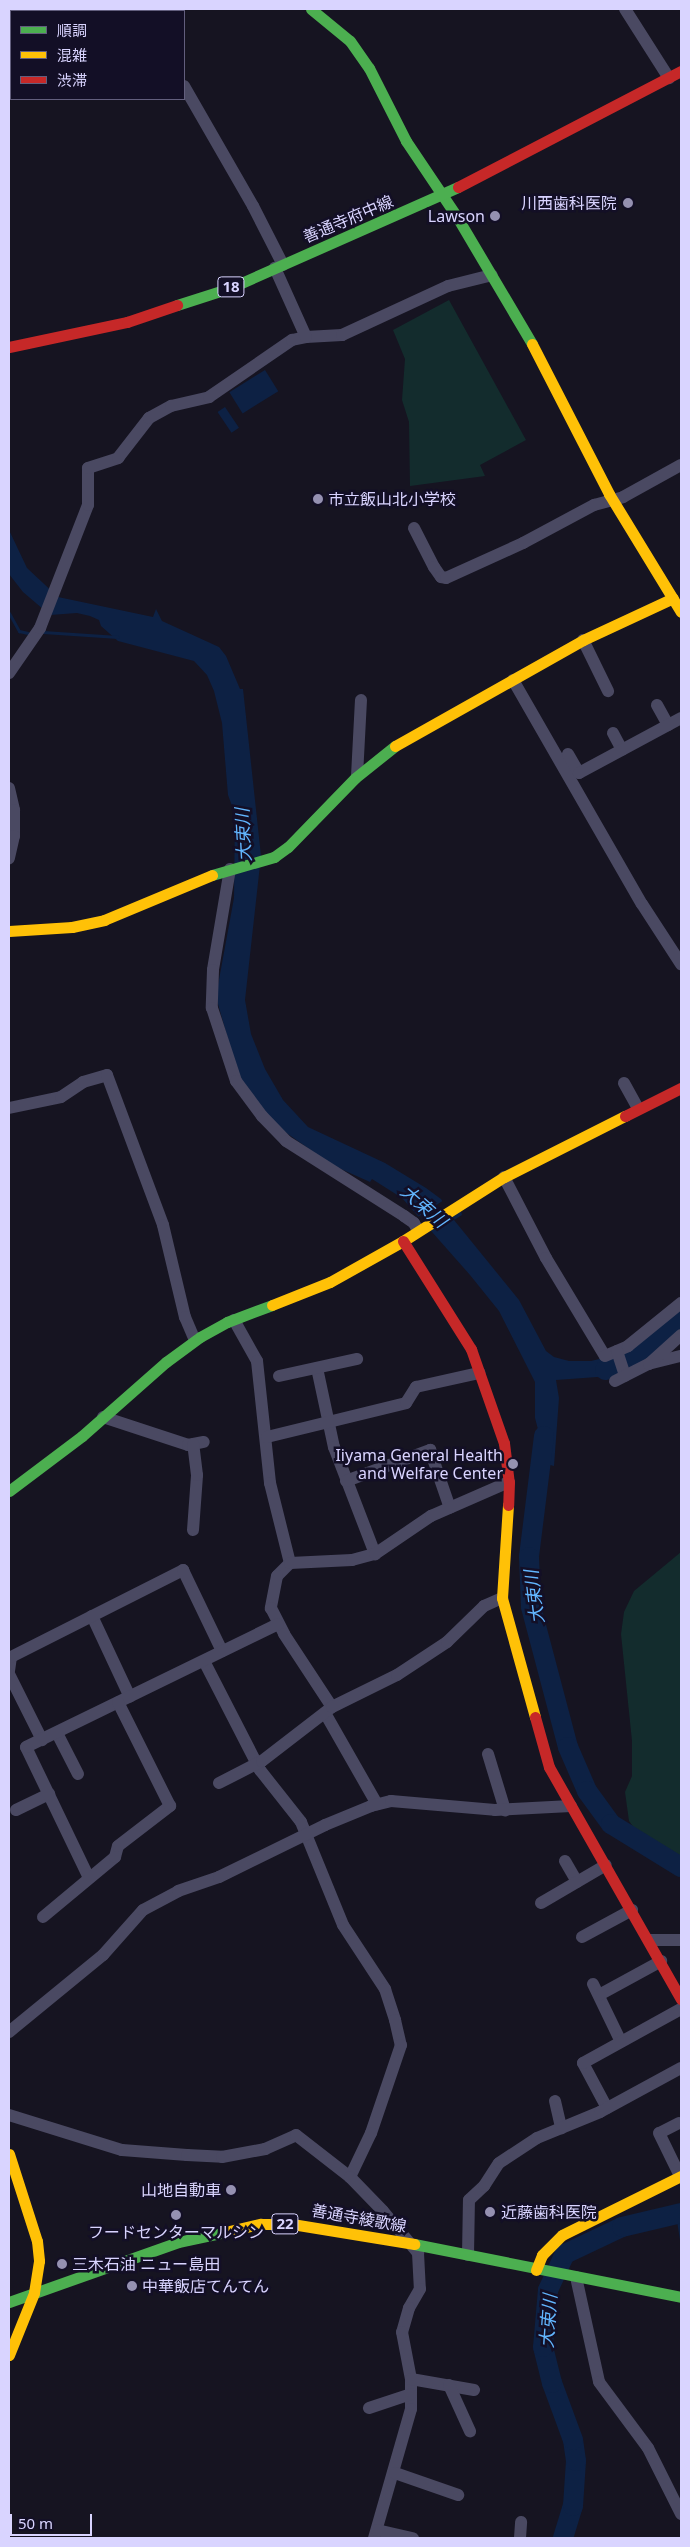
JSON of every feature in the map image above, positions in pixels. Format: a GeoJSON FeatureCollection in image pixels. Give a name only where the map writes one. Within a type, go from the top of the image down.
{"type":"FeatureCollection","features":[{"type":"Feature","properties":{"kind":"main road"},"geometry":{"type":"LineString","coordinates":[[311,9],[359,53],[406,141],[492,275],[536,350],[613,501],[681,612]]}},
{"type":"Feature","properties":{"kind":"main road","name":"善通寺府中線"},"geometry":{"type":"LineString","coordinates":[[9,347],[135,320],[230,288],[442,196],[681,71]]}},
{"type":"Feature","properties":{"kind":"main road"},"geometry":{"type":"LineString","coordinates":[[9,931],[72,927],[104,920],[197,879],[274,857],[288,847],[357,776],[392,748],[583,640],[672,598]]}},
{"type":"Feature","properties":{"kind":"main road"},"geometry":{"type":"LineString","coordinates":[[9,1491],[103,1418],[194,1340],[234,1320],[330,1282],[403,1241],[450,1209],[504,1177],[681,1088]]}},
{"type":"Feature","properties":{"kind":"main road"},"geometry":{"type":"LineString","coordinates":[[403,1241],[457,1324],[479,1374],[504,1443],[509,1482],[502,1598],[549,1767],[650,1940],[681,1999]]}},
{"type":"Feature","properties":{"kind":"main road"},"geometry":{"type":"LineString","coordinates":[[9,2154],[37,2241],[39,2269],[34,2293],[9,2355]]}},
{"type":"Feature","properties":{"kind":"main road"},"geometry":{"type":"LineString","coordinates":[[540,2270],[542,2256],[562,2235],[680,2176]]}},
{"type":"Feature","properties":{"kind":"main road","name":"善通寺綾歌線"},"geometry":{"type":"LineString","coordinates":[[9,2302],[178,2242],[261,2224],[322,2227],[681,2297]]}},
{"type":"Feature","properties":{"kind":"street"},"geometry":{"type":"LineString","coordinates":[[625,9],[669,78]]}},
{"type":"Feature","properties":{"kind":"street"},"geometry":{"type":"LineString","coordinates":[[185,88],[246,199],[253,206],[279,266],[306,337]]}},
{"type":"Feature","properties":{"kind":"street"},"geometry":{"type":"LineString","coordinates":[[9,673],[29,646],[54,592],[88,506],[88,468],[118,458],[149,418],[171,406],[190,404],[209,396],[292,340],[306,337],[342,335],[448,286],[492,275]]}},
{"type":"Feature","properties":{"kind":"street"},"geometry":{"type":"LineString","coordinates":[[414,528],[434,567],[441,577],[446,578],[523,543],[594,505],[613,501],[681,464]]}},
{"type":"Feature","properties":{"kind":"street"},"geometry":{"type":"LineString","coordinates":[[583,640],[608,691]]}},
{"type":"Feature","properties":{"kind":"street"},"geometry":{"type":"LineString","coordinates":[[513,680],[642,904],[681,964]]}},
{"type":"Feature","properties":{"kind":"street"},"geometry":{"type":"LineString","coordinates":[[357,776],[361,700]]}},
{"type":"Feature","properties":{"kind":"street"},"geometry":{"type":"LineString","coordinates":[[657,705],[668,725]]}},
{"type":"Feature","properties":{"kind":"street"},"geometry":{"type":"LineString","coordinates":[[568,754],[579,773],[681,718]]}},
{"type":"Feature","properties":{"kind":"street"},"geometry":{"type":"LineString","coordinates":[[613,733],[622,750]]}},
{"type":"Feature","properties":{"kind":"street"},"geometry":{"type":"LineString","coordinates":[[9,788],[14,810],[14,836],[9,858]]}},
{"type":"Feature","properties":{"kind":"street"},"geometry":{"type":"LineString","coordinates":[[233,868],[212,970],[212,1008],[236,1081],[262,1116],[286,1141],[404,1216],[421,1229]]}},
{"type":"Feature","properties":{"kind":"street"},"geometry":{"type":"LineString","coordinates":[[9,1108],[61,1097],[88,1080],[107,1075],[163,1225],[184,1317],[194,1340]]}},
{"type":"Feature","properties":{"kind":"street"},"geometry":{"type":"LineString","coordinates":[[624,1083],[638,1108]]}},
{"type":"Feature","properties":{"kind":"street"},"geometry":{"type":"LineString","coordinates":[[504,1177],[546,1258],[605,1356],[617,1353],[644,1335],[681,1303]]}},
{"type":"Feature","properties":{"kind":"street"},"geometry":{"type":"LineString","coordinates":[[234,1320],[257,1361],[260,1412],[267,1437],[270,1483],[290,1563]]}},
{"type":"Feature","properties":{"kind":"street"},"geometry":{"type":"LineString","coordinates":[[649,1364],[681,1335]]}},
{"type":"Feature","properties":{"kind":"street"},"geometry":{"type":"LineString","coordinates":[[617,1353],[621,1376],[649,1364],[681,1356]]}},
{"type":"Feature","properties":{"kind":"street"},"geometry":{"type":"LineString","coordinates":[[279,1376],[357,1359]]}},
{"type":"Feature","properties":{"kind":"street"},"geometry":{"type":"LineString","coordinates":[[317,1368],[328,1422],[346,1481],[375,1554]]}},
{"type":"Feature","properties":{"kind":"street"},"geometry":{"type":"LineString","coordinates":[[267,1437],[406,1403],[416,1387],[479,1374]]}},
{"type":"Feature","properties":{"kind":"street"},"geometry":{"type":"LineString","coordinates":[[103,1418],[188,1445],[199,1443],[193,1530]]}},
{"type":"Feature","properties":{"kind":"street"},"geometry":{"type":"LineString","coordinates":[[346,1481],[430,1450],[450,1508]]}},
{"type":"Feature","properties":{"kind":"street"},"geometry":{"type":"LineString","coordinates":[[377,1804],[328,1710],[278,1624],[271,1608],[277,1576],[290,1563],[352,1560],[375,1554],[431,1516],[509,1482]]}},
{"type":"Feature","properties":{"kind":"street"},"geometry":{"type":"LineString","coordinates":[[42,1740],[9,1672],[11,1658],[183,1570],[222,1651]]}},
{"type":"Feature","properties":{"kind":"street"},"geometry":{"type":"LineString","coordinates":[[219,1783],[257,1763],[328,1710],[398,1675],[447,1642],[484,1606],[502,1598]]}},
{"type":"Feature","properties":{"kind":"street"},"geometry":{"type":"LineString","coordinates":[[43,1917],[115,1857],[118,1846],[170,1806],[124,1699],[92,1616]]}},
{"type":"Feature","properties":{"kind":"street"},"geometry":{"type":"LineString","coordinates":[[89,1878],[26,1748],[278,1624]]}},
{"type":"Feature","properties":{"kind":"street"},"geometry":{"type":"LineString","coordinates":[[204,1661],[257,1763],[294,1811],[306,1834],[343,1925],[385,1989],[401,2045],[371,2133],[350,2177]]}},
{"type":"Feature","properties":{"kind":"street"},"geometry":{"type":"LineString","coordinates":[[56,1733],[78,1774]]}},
{"type":"Feature","properties":{"kind":"street"},"geometry":{"type":"LineString","coordinates":[[488,1754],[505,1810]]}},
{"type":"Feature","properties":{"kind":"street"},"geometry":{"type":"LineString","coordinates":[[16,1810],[49,1794]]}},
{"type":"Feature","properties":{"kind":"street"},"geometry":{"type":"LineString","coordinates":[[9,2032],[103,1955],[143,1910],[178,1891],[219,1878],[306,1834],[377,1804],[391,1801],[505,1810],[571,1806]]}},
{"type":"Feature","properties":{"kind":"street"},"geometry":{"type":"LineString","coordinates":[[565,1861],[577,1882]]}},
{"type":"Feature","properties":{"kind":"street"},"geometry":{"type":"LineString","coordinates":[[542,1903],[606,1865]]}},
{"type":"Feature","properties":{"kind":"street"},"geometry":{"type":"LineString","coordinates":[[582,1937],[632,1910]]}},
{"type":"Feature","properties":{"kind":"street"},"geometry":{"type":"LineString","coordinates":[[650,1940],[681,1940]]}},
{"type":"Feature","properties":{"kind":"street"},"geometry":{"type":"LineString","coordinates":[[621,2042],[596,1989],[661,1961]]}},
{"type":"Feature","properties":{"kind":"street"},"geometry":{"type":"LineString","coordinates":[[607,2108],[583,2063],[681,2009]]}},
{"type":"Feature","properties":{"kind":"street"},"geometry":{"type":"LineString","coordinates":[[468,2255],[469,2200],[500,2163],[537,2138],[607,2108],[681,2068]]}},
{"type":"Feature","properties":{"kind":"street"},"geometry":{"type":"LineString","coordinates":[[555,2101],[561,2128]]}},
{"type":"Feature","properties":{"kind":"street"},"geometry":{"type":"LineString","coordinates":[[9,2115],[122,2150],[187,2155],[222,2157],[265,2149],[296,2135],[350,2177],[418,2252],[420,2281],[402,2332],[411,2379],[412,2409],[376,2534],[413,2538]]}},
{"type":"Feature","properties":{"kind":"street"},"geometry":{"type":"LineString","coordinates":[[679,2123],[658,2133],[680,2176]]}},
{"type":"Feature","properties":{"kind":"street"},"geometry":{"type":"LineString","coordinates":[[572,2277],[599,2382],[648,2448],[681,2514]]}},
{"type":"Feature","properties":{"kind":"street"},"geometry":{"type":"LineString","coordinates":[[411,2379],[474,2390]]}},
{"type":"Feature","properties":{"kind":"street"},"geometry":{"type":"LineString","coordinates":[[449,2386],[470,2430]]}},
{"type":"Feature","properties":{"kind":"street"},"geometry":{"type":"LineString","coordinates":[[369,2408],[411,2394]]}},
{"type":"Feature","properties":{"kind":"street"},"geometry":{"type":"LineString","coordinates":[[395,2472],[458,2495]]}},
{"type":"Feature","properties":{"kind":"street"},"geometry":{"type":"LineString","coordinates":[[520,2538],[521,2522]]}},
{"type":"Feature","properties":{"kind":"green space"},"geometry":{"type":"Polygon","coordinates":[[[449,300],[526,440],[480,465],[485,476],[410,486],[409,422],[402,400],[405,359],[393,330],[449,300]]]}},
{"type":"Feature","properties":{"kind":"green space"},"geometry":{"type":"Polygon","coordinates":[[[681,1552],[681,1863],[646,1844],[629,1821],[625,1792],[632,1776],[632,1741],[621,1634],[624,1612],[634,1591],[681,1552]]]}},
{"type":"Feature","properties":{"kind":"water"},"geometry":{"type":"Polygon","coordinates":[[[265,370],[278,391],[243,413],[229,392],[265,370]]]}},
{"type":"Feature","properties":{"kind":"water"},"geometry":{"type":"Polygon","coordinates":[[[225,407],[239,428],[232,433],[218,412],[225,407]]]}},
{"type":"Feature","properties":{"kind":"water"},"geometry":{"type":"Polygon","coordinates":[[[9,530],[27,568],[58,597],[153,617],[156,609],[162,621],[219,647],[226,656],[240,689],[243,689],[261,856],[245,1000],[251,1034],[265,1069],[283,1100],[308,1127],[385,1163],[426,1188],[441,1199],[452,1216],[461,1211],[462,1215],[454,1220],[519,1300],[546,1351],[554,1357],[569,1361],[591,1361],[628,1352],[634,1367],[611,1376],[556,1380],[559,1398],[554,1466],[534,1461],[535,1435],[539,1433],[535,1418],[535,1382],[499,1311],[402,1198],[372,1179],[370,1182],[332,1165],[278,1127],[249,1093],[237,1071],[218,1004],[218,985],[234,898],[235,814],[228,795],[222,723],[214,691],[207,675],[194,661],[118,641],[101,626],[99,620],[90,616],[77,613],[50,615],[23,592],[9,574],[9,530]]]}},
{"type":"Feature","properties":{"kind":"pier"},"geometry":{"type":"Polygon","coordinates":[[[444,1200],[453,1214],[427,1231],[418,1217],[444,1200]]]}},
{"type":"Feature","properties":{"kind":"waterway"},"geometry":{"type":"LineString","coordinates":[[9,613],[19,631],[28,633]]}},
{"type":"Feature","properties":{"kind":"waterway"},"geometry":{"type":"LineString","coordinates":[[43,632],[118,637]]}},
{"type":"Feature","properties":{"kind":"waterway"},"geometry":{"type":"LineString","coordinates":[[605,1370],[636,1356],[681,1318]]}},
{"type":"Feature","properties":{"kind":"waterway","name":"大束川"},"geometry":{"type":"LineString","coordinates":[[544,1436],[529,1557],[531,1607],[568,1747],[587,1791],[611,1824],[681,1867]]}},
{"type":"Feature","properties":{"kind":"waterway","name":"大束川"},"geometry":{"type":"LineString","coordinates":[[563,2538],[573,2506],[576,2461],[573,2440],[552,2383],[543,2347],[548,2290],[565,2254],[622,2227],[681,2213]]}},
{"type":"Feature","properties":{"kind":"waterway"},"geometry":{"type":"LineString","coordinates":[[677,2214],[681,2240]]}},
{"type":"Feature","properties":{"kind":"traffic: fast"},"geometry":{"type":"LineString","coordinates":[[311,9],[350,41],[369,68],[406,141],[457,217],[532,344]]}},
{"type":"Feature","properties":{"kind":"traffic: fast"},"geometry":{"type":"LineString","coordinates":[[177,305],[230,288],[458,187]]}},
{"type":"Feature","properties":{"kind":"traffic: fast"},"geometry":{"type":"LineString","coordinates":[[212,875],[274,857],[288,847],[355,778],[395,746]]}},
{"type":"Feature","properties":{"kind":"traffic: fast"},"geometry":{"type":"LineString","coordinates":[[9,1491],[82,1436],[166,1362],[200,1337],[227,1322],[272,1305]]}},
{"type":"Feature","properties":{"kind":"traffic: fast"},"geometry":{"type":"LineString","coordinates":[[9,2302],[178,2242],[225,2232]]}},
{"type":"Feature","properties":{"kind":"traffic: fast"},"geometry":{"type":"LineString","coordinates":[[414,2244],[681,2297]]}},
{"type":"Feature","properties":{"kind":"traffic: slow"},"geometry":{"type":"LineString","coordinates":[[532,344],[609,494],[681,612]]}},
{"type":"Feature","properties":{"kind":"traffic: slow"},"geometry":{"type":"LineString","coordinates":[[395,746],[583,640],[673,598]]}},
{"type":"Feature","properties":{"kind":"traffic: slow"},"geometry":{"type":"LineString","coordinates":[[9,931],[72,927],[104,920],[212,875]]}},
{"type":"Feature","properties":{"kind":"traffic: slow"},"geometry":{"type":"LineString","coordinates":[[272,1305],[330,1282],[403,1241],[504,1177],[625,1116]]}},
{"type":"Feature","properties":{"kind":"traffic: slow"},"geometry":{"type":"LineString","coordinates":[[508,1505],[502,1598],[535,1717]]}},
{"type":"Feature","properties":{"kind":"traffic: slow"},"geometry":{"type":"LineString","coordinates":[[9,2154],[37,2241],[39,2261],[34,2293],[9,2355]]}},
{"type":"Feature","properties":{"kind":"traffic: slow"},"geometry":{"type":"LineString","coordinates":[[536,2270],[542,2255],[562,2235],[681,2176]]}},
{"type":"Feature","properties":{"kind":"traffic: slow"},"geometry":{"type":"LineString","coordinates":[[225,2232],[261,2224],[292,2224],[414,2244]]}},
{"type":"Feature","properties":{"kind":"traffic: jam"},"geometry":{"type":"LineString","coordinates":[[458,187],[681,71]]}},
{"type":"Feature","properties":{"kind":"traffic: jam"},"geometry":{"type":"LineString","coordinates":[[9,347],[127,322],[177,305]]}},
{"type":"Feature","properties":{"kind":"traffic: jam"},"geometry":{"type":"LineString","coordinates":[[625,1116],[681,1088]]}},
{"type":"Feature","properties":{"kind":"traffic: jam"},"geometry":{"type":"LineString","coordinates":[[403,1241],[471,1349],[504,1443],[509,1482],[508,1505]]}},
{"type":"Feature","properties":{"kind":"traffic: jam"},"geometry":{"type":"LineString","coordinates":[[535,1717],[549,1767],[681,1999]]}},
{"type":"Feature","properties":{"kind":"place","name":"川西歯科医院"},"geometry":{"type":"Point","coordinates":[628,203]}},
{"type":"Feature","properties":{"kind":"place","name":"Lawson"},"geometry":{"type":"Point","coordinates":[495,216]}},
{"type":"Feature","properties":{"kind":"place","name":"市立飯山北小学校"},"geometry":{"type":"Point","coordinates":[318,499]}},
{"type":"Feature","properties":{"kind":"place","name":"Iiyama General Health and Welfare Center"},"geometry":{"type":"Point","coordinates":[513,1464]}},
{"type":"Feature","properties":{"kind":"place","name":"山地自動車"},"geometry":{"type":"Point","coordinates":[231,2190]}},
{"type":"Feature","properties":{"kind":"place","name":"近藤歯科医院"},"geometry":{"type":"Point","coordinates":[490,2212]}},
{"type":"Feature","properties":{"kind":"place","name":"フードセンターマルシン"},"geometry":{"type":"Point","coordinates":[176,2215]}},
{"type":"Feature","properties":{"kind":"place","name":"三木石油 ニュー島田"},"geometry":{"type":"Point","coordinates":[62,2264]}},
{"type":"Feature","properties":{"kind":"place","name":"中華飯店てんてん"},"geometry":{"type":"Point","coordinates":[132,2286]}}]}
